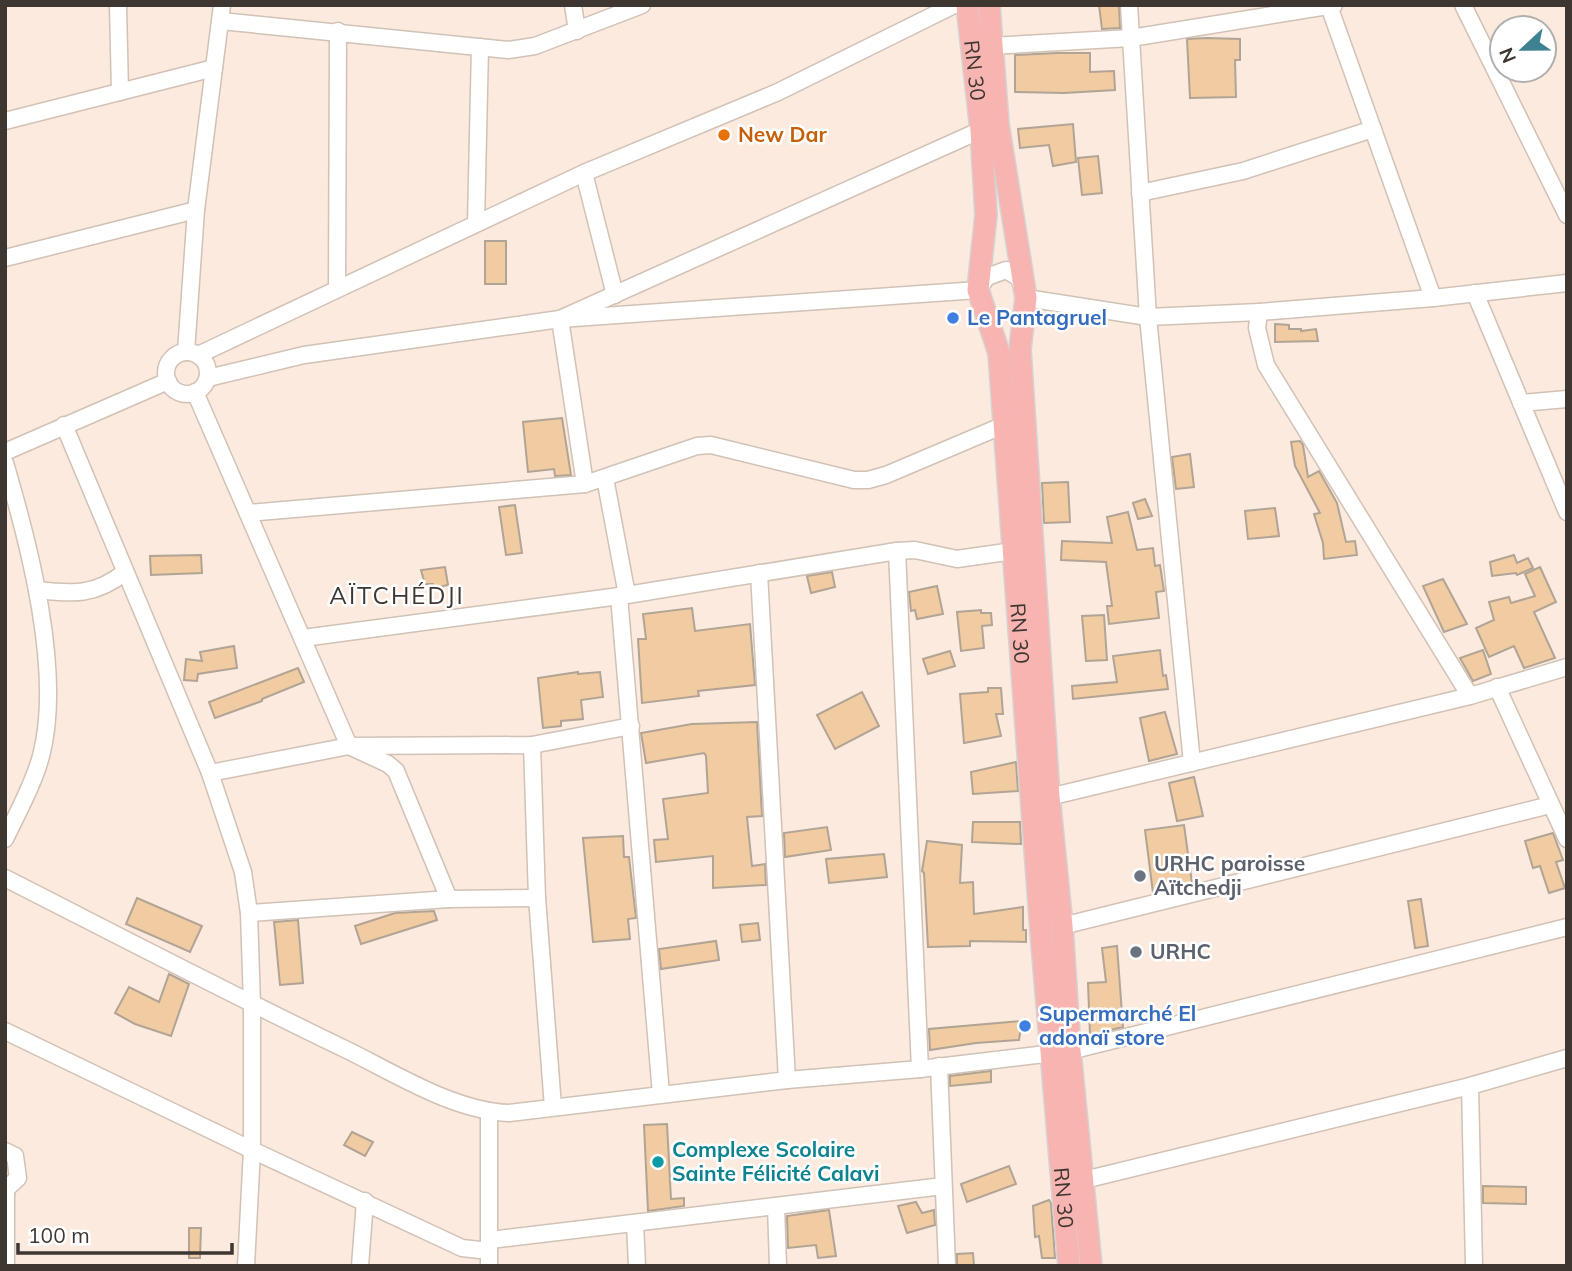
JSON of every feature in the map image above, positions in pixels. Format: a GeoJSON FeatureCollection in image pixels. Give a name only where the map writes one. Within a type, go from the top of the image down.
{"type":"FeatureCollection","features":[{"type":"Feature","properties":{"kind":"main road","name":"RN 30"},"geometry":{"type":"LineString","coordinates":[[967,5],[981,130],[986,215],[978,290],[999,354],[1013,551],[1060,1052],[1069,1266]]}},
{"type":"Feature","properties":{"kind":"main road","name":"RN 30"},"geometry":{"type":"LineString","coordinates":[[989,5],[998,124],[1026,298],[1020,349],[1049,797],[1062,926],[1060,1052],[1084,1180],[1091,1266]]}},
{"type":"Feature","properties":{"kind":"street"},"geometry":{"type":"LineString","coordinates":[[118,5],[120,92]]}},
{"type":"Feature","properties":{"kind":"street"},"geometry":{"type":"LineString","coordinates":[[572,5],[577,31]]}},
{"type":"Feature","properties":{"kind":"street"},"geometry":{"type":"LineString","coordinates":[[192,353],[196,210],[221,13],[338,31],[508,50],[535,46],[642,5]]}},
{"type":"Feature","properties":{"kind":"street"},"geometry":{"type":"LineString","coordinates":[[192,353],[207,365],[208,378],[201,389],[195,392],[189,394],[176,391],[168,381],[167,368],[169,362],[179,353],[192,353],[337,289],[584,173],[778,92],[954,5]]}},
{"type":"Feature","properties":{"kind":"street"},"geometry":{"type":"LineString","coordinates":[[1129,5],[1148,317],[1192,763]]}},
{"type":"Feature","properties":{"kind":"street"},"geometry":{"type":"LineString","coordinates":[[991,46],[1131,38],[1334,5]]}},
{"type":"Feature","properties":{"kind":"street"},"geometry":{"type":"LineString","coordinates":[[1463,5],[1567,215]]}},
{"type":"Feature","properties":{"kind":"street"},"geometry":{"type":"LineString","coordinates":[[1329,6],[1433,298]]}},
{"type":"Feature","properties":{"kind":"street"},"geometry":{"type":"LineString","coordinates":[[337,289],[338,31]]}},
{"type":"Feature","properties":{"kind":"street"},"geometry":{"type":"LineString","coordinates":[[476,223],[480,47]]}},
{"type":"Feature","properties":{"kind":"street"},"geometry":{"type":"LineString","coordinates":[[5,121],[214,68]]}},
{"type":"Feature","properties":{"kind":"street"},"geometry":{"type":"LineString","coordinates":[[1140,193],[1243,171],[1373,129]]}},
{"type":"Feature","properties":{"kind":"street"},"geometry":{"type":"LineString","coordinates":[[560,319],[981,130]]}},
{"type":"Feature","properties":{"kind":"street"},"geometry":{"type":"LineString","coordinates":[[584,173],[615,295]]}},
{"type":"Feature","properties":{"kind":"street"},"geometry":{"type":"LineString","coordinates":[[5,258],[196,210]]}},
{"type":"Feature","properties":{"kind":"street"},"geometry":{"type":"LineString","coordinates":[[208,378],[303,355],[560,319],[978,290],[987,277],[1006,270],[1019,278],[1026,298],[1148,317],[1259,312],[1433,298],[1567,283]]}},
{"type":"Feature","properties":{"kind":"street"},"geometry":{"type":"LineString","coordinates":[[1475,293],[1567,512]]}},
{"type":"Feature","properties":{"kind":"street"},"geometry":{"type":"LineString","coordinates":[[1259,312],[1257,328],[1266,365],[1469,696]]}},
{"type":"Feature","properties":{"kind":"street"},"geometry":{"type":"LineString","coordinates":[[560,319],[585,484]]}},
{"type":"Feature","properties":{"kind":"street"},"geometry":{"type":"LineString","coordinates":[[5,452],[168,381]]}},
{"type":"Feature","properties":{"kind":"street"},"geometry":{"type":"LineString","coordinates":[[195,392],[349,746],[388,764],[396,772],[449,899]]}},
{"type":"Feature","properties":{"kind":"street"},"geometry":{"type":"LineString","coordinates":[[1521,403],[1567,399]]}},
{"type":"Feature","properties":{"kind":"street"},"geometry":{"type":"LineString","coordinates":[[64,425],[210,773],[237,850],[249,913],[252,1005],[252,1150],[246,1266]]}},
{"type":"Feature","properties":{"kind":"street"},"geometry":{"type":"LineString","coordinates":[[248,513],[585,484],[661,457],[697,446],[711,445],[854,480],[869,480],[1004,425]]}},
{"type":"Feature","properties":{"kind":"street"},"geometry":{"type":"LineString","coordinates":[[5,463],[25,531],[37,590],[46,657],[47,720],[41,757],[5,839]]}},
{"type":"Feature","properties":{"kind":"street"},"geometry":{"type":"LineString","coordinates":[[605,478],[623,595],[661,1094]]}},
{"type":"Feature","properties":{"kind":"street"},"geometry":{"type":"LineString","coordinates":[[303,638],[623,595],[897,551],[915,550],[957,559],[1013,551]]}},
{"type":"Feature","properties":{"kind":"street"},"geometry":{"type":"LineString","coordinates":[[897,551],[920,1069]]}},
{"type":"Feature","properties":{"kind":"street"},"geometry":{"type":"LineString","coordinates":[[37,590],[86,592],[101,588],[125,572]]}},
{"type":"Feature","properties":{"kind":"street"},"geometry":{"type":"LineString","coordinates":[[759,573],[787,1080]]}},
{"type":"Feature","properties":{"kind":"street"},"geometry":{"type":"LineString","coordinates":[[1049,797],[1469,696],[1567,667]]}},
{"type":"Feature","properties":{"kind":"street"},"geometry":{"type":"LineString","coordinates":[[1497,687],[1567,839]]}},
{"type":"Feature","properties":{"kind":"street"},"geometry":{"type":"LineString","coordinates":[[210,773],[349,746],[532,745],[631,726]]}},
{"type":"Feature","properties":{"kind":"street"},"geometry":{"type":"LineString","coordinates":[[532,745],[537,898],[553,1107]]}},
{"type":"Feature","properties":{"kind":"street"},"geometry":{"type":"LineString","coordinates":[[5,801],[15,820]]}},
{"type":"Feature","properties":{"kind":"street"},"geometry":{"type":"LineString","coordinates":[[1062,926],[1550,805]]}},
{"type":"Feature","properties":{"kind":"street"},"geometry":{"type":"LineString","coordinates":[[5,878],[252,1005],[438,1094],[474,1109],[509,1113],[787,1080],[920,1069],[1060,1052],[1567,927]]}},
{"type":"Feature","properties":{"kind":"street"},"geometry":{"type":"LineString","coordinates":[[249,913],[449,899],[537,898]]}},
{"type":"Feature","properties":{"kind":"street"},"geometry":{"type":"LineString","coordinates":[[5,1031],[462,1248],[489,1252],[635,1223],[943,1186]]}},
{"type":"Feature","properties":{"kind":"street"},"geometry":{"type":"LineString","coordinates":[[1084,1180],[1470,1086],[1567,1058]]}},
{"type":"Feature","properties":{"kind":"street"},"geometry":{"type":"LineString","coordinates":[[939,1066],[947,1266]]}},
{"type":"Feature","properties":{"kind":"street"},"geometry":{"type":"LineString","coordinates":[[1470,1086],[1474,1266]]}},
{"type":"Feature","properties":{"kind":"street"},"geometry":{"type":"LineString","coordinates":[[489,1112],[489,1252]]}},
{"type":"Feature","properties":{"kind":"street"},"geometry":{"type":"LineString","coordinates":[[5,1150],[15,1156],[18,1178],[6,1190],[6,1266]]}},
{"type":"Feature","properties":{"kind":"street"},"geometry":{"type":"LineString","coordinates":[[360,1266],[365,1201]]}},
{"type":"Feature","properties":{"kind":"street"},"geometry":{"type":"LineString","coordinates":[[775,1206],[778,1266]]}},
{"type":"Feature","properties":{"kind":"street"},"geometry":{"type":"LineString","coordinates":[[635,1223],[637,1266]]}},
{"type":"Feature","properties":{"kind":"building"},"geometry":{"type":"Polygon","coordinates":[[[1099,5],[1119,5],[1120,28],[1102,29],[1099,5]]]}},
{"type":"Feature","properties":{"kind":"building"},"geometry":{"type":"Polygon","coordinates":[[[1187,39],[1240,39],[1240,60],[1235,60],[1236,97],[1190,98],[1187,39]]]}},
{"type":"Feature","properties":{"kind":"building"},"geometry":{"type":"Polygon","coordinates":[[[1090,53],[1090,72],[1114,71],[1115,90],[1015,92],[1015,55],[1090,53]]]}},
{"type":"Feature","properties":{"kind":"building"},"geometry":{"type":"Polygon","coordinates":[[[1073,124],[1076,162],[1053,166],[1049,145],[1020,148],[1018,129],[1073,124]]]}},
{"type":"Feature","properties":{"kind":"building"},"geometry":{"type":"Polygon","coordinates":[[[1098,156],[1102,193],[1082,195],[1078,158],[1098,156]]]}},
{"type":"Feature","properties":{"kind":"building"},"geometry":{"type":"Polygon","coordinates":[[[485,241],[506,241],[506,284],[485,284],[485,241]]]}},
{"type":"Feature","properties":{"kind":"building"},"geometry":{"type":"Polygon","coordinates":[[[1275,324],[1289,325],[1289,329],[1301,331],[1316,329],[1318,341],[1275,342],[1275,324]]]}},
{"type":"Feature","properties":{"kind":"building"},"geometry":{"type":"Polygon","coordinates":[[[562,418],[571,475],[555,476],[554,469],[528,472],[523,422],[562,418]]]}},
{"type":"Feature","properties":{"kind":"building"},"geometry":{"type":"Polygon","coordinates":[[[1300,441],[1308,477],[1319,471],[1337,503],[1346,542],[1355,541],[1357,555],[1324,559],[1323,543],[1314,514],[1320,513],[1295,466],[1291,442],[1300,441]]]}},
{"type":"Feature","properties":{"kind":"building"},"geometry":{"type":"Polygon","coordinates":[[[1190,454],[1194,487],[1176,489],[1172,457],[1190,454]]]}},
{"type":"Feature","properties":{"kind":"building"},"geometry":{"type":"Polygon","coordinates":[[[1068,482],[1070,522],[1044,523],[1042,483],[1068,482]]]}},
{"type":"Feature","properties":{"kind":"building"},"geometry":{"type":"Polygon","coordinates":[[[1145,499],[1152,516],[1138,519],[1133,503],[1145,499]]]}},
{"type":"Feature","properties":{"kind":"building"},"geometry":{"type":"Polygon","coordinates":[[[515,505],[522,553],[506,555],[499,507],[515,505]]]}},
{"type":"Feature","properties":{"kind":"building"},"geometry":{"type":"Polygon","coordinates":[[[1275,508],[1279,536],[1248,539],[1245,511],[1275,508]]]}},
{"type":"Feature","properties":{"kind":"building"},"geometry":{"type":"Polygon","coordinates":[[[1128,512],[1137,550],[1153,548],[1155,566],[1160,565],[1164,591],[1156,592],[1159,618],[1109,624],[1107,606],[1112,606],[1106,562],[1061,560],[1062,541],[1112,543],[1107,517],[1128,512]]]}},
{"type":"Feature","properties":{"kind":"building"},"geometry":{"type":"Polygon","coordinates":[[[201,555],[202,573],[151,575],[150,556],[201,555]]]}},
{"type":"Feature","properties":{"kind":"building"},"geometry":{"type":"Polygon","coordinates":[[[1514,555],[1517,563],[1528,558],[1533,568],[1517,575],[1492,576],[1490,562],[1514,555]]]}},
{"type":"Feature","properties":{"kind":"building"},"geometry":{"type":"Polygon","coordinates":[[[445,567],[448,585],[434,588],[433,584],[425,584],[421,570],[445,567]]]}},
{"type":"Feature","properties":{"kind":"building"},"geometry":{"type":"Polygon","coordinates":[[[1540,567],[1556,602],[1534,612],[1555,658],[1524,668],[1514,646],[1489,657],[1476,628],[1494,620],[1489,602],[1509,597],[1511,603],[1535,596],[1525,574],[1540,567]]]}},
{"type":"Feature","properties":{"kind":"building"},"geometry":{"type":"Polygon","coordinates":[[[832,572],[835,587],[811,593],[807,576],[832,572]]]}},
{"type":"Feature","properties":{"kind":"building"},"geometry":{"type":"Polygon","coordinates":[[[1443,579],[1467,624],[1444,632],[1423,586],[1443,579]]]}},
{"type":"Feature","properties":{"kind":"building"},"geometry":{"type":"Polygon","coordinates":[[[937,586],[943,614],[917,619],[915,610],[911,611],[909,592],[937,586]]]}},
{"type":"Feature","properties":{"kind":"building"},"geometry":{"type":"Polygon","coordinates":[[[692,608],[695,631],[750,624],[755,685],[698,691],[699,696],[642,703],[638,639],[646,639],[643,614],[692,608]]]}},
{"type":"Feature","properties":{"kind":"building"},"geometry":{"type":"Polygon","coordinates":[[[981,610],[981,613],[991,613],[992,625],[982,626],[984,648],[961,651],[957,612],[981,610]]]}},
{"type":"Feature","properties":{"kind":"building"},"geometry":{"type":"Polygon","coordinates":[[[1104,615],[1107,660],[1086,661],[1082,616],[1104,615]]]}},
{"type":"Feature","properties":{"kind":"building"},"geometry":{"type":"Polygon","coordinates":[[[234,646],[237,668],[198,674],[197,681],[184,680],[186,659],[202,661],[200,652],[234,646]]]}},
{"type":"Feature","properties":{"kind":"building"},"geometry":{"type":"Polygon","coordinates":[[[1160,650],[1163,676],[1166,675],[1168,689],[1073,699],[1072,686],[1117,682],[1113,656],[1160,650]]]}},
{"type":"Feature","properties":{"kind":"building"},"geometry":{"type":"Polygon","coordinates":[[[1483,650],[1491,674],[1473,681],[1460,658],[1483,650]]]}},
{"type":"Feature","properties":{"kind":"building"},"geometry":{"type":"Polygon","coordinates":[[[950,651],[955,666],[928,674],[923,659],[950,651]]]}},
{"type":"Feature","properties":{"kind":"building"},"geometry":{"type":"Polygon","coordinates":[[[298,668],[304,682],[215,718],[209,702],[298,668]]]}},
{"type":"Feature","properties":{"kind":"building"},"geometry":{"type":"Polygon","coordinates":[[[578,672],[600,672],[603,697],[581,700],[583,719],[561,721],[561,726],[543,728],[538,678],[578,672]]]}},
{"type":"Feature","properties":{"kind":"building"},"geometry":{"type":"Polygon","coordinates":[[[988,688],[1001,688],[1003,714],[996,714],[1001,736],[964,743],[960,694],[988,692],[988,688]]]}},
{"type":"Feature","properties":{"kind":"building"},"geometry":{"type":"Polygon","coordinates":[[[862,692],[879,726],[835,749],[817,715],[862,692]]]}},
{"type":"Feature","properties":{"kind":"building"},"geometry":{"type":"Polygon","coordinates":[[[1165,712],[1177,754],[1149,761],[1140,718],[1165,712]]]}},
{"type":"Feature","properties":{"kind":"building"},"geometry":{"type":"Polygon","coordinates":[[[757,722],[762,816],[747,817],[752,866],[765,864],[766,885],[713,888],[713,856],[656,862],[654,840],[668,839],[663,799],[708,793],[706,756],[704,753],[646,763],[641,733],[692,724],[757,722]]]}},
{"type":"Feature","properties":{"kind":"building"},"geometry":{"type":"Polygon","coordinates":[[[1016,762],[1018,791],[973,794],[971,772],[1016,762]]]}},
{"type":"Feature","properties":{"kind":"building"},"geometry":{"type":"Polygon","coordinates":[[[1194,777],[1203,816],[1177,821],[1169,783],[1194,777]]]}},
{"type":"Feature","properties":{"kind":"building"},"geometry":{"type":"Polygon","coordinates":[[[973,822],[1020,822],[1021,844],[972,842],[973,822]]]}},
{"type":"Feature","properties":{"kind":"building"},"geometry":{"type":"Polygon","coordinates":[[[1184,825],[1192,883],[1153,893],[1145,830],[1184,825]]]}},
{"type":"Feature","properties":{"kind":"building"},"geometry":{"type":"Polygon","coordinates":[[[827,827],[831,850],[785,857],[784,833],[827,827]]]}},
{"type":"Feature","properties":{"kind":"building"},"geometry":{"type":"Polygon","coordinates":[[[1553,833],[1563,860],[1556,862],[1565,888],[1549,893],[1540,866],[1533,868],[1525,841],[1553,833]]]}},
{"type":"Feature","properties":{"kind":"building"},"geometry":{"type":"Polygon","coordinates":[[[623,836],[624,857],[629,857],[636,918],[628,919],[630,939],[593,942],[583,838],[623,836]]]}},
{"type":"Feature","properties":{"kind":"building"},"geometry":{"type":"Polygon","coordinates":[[[927,841],[962,845],[960,883],[973,882],[974,914],[1023,907],[1026,942],[970,941],[970,946],[928,947],[922,871],[927,841]]]}},
{"type":"Feature","properties":{"kind":"building"},"geometry":{"type":"Polygon","coordinates":[[[884,854],[887,877],[829,883],[826,859],[884,854]]]}},
{"type":"Feature","properties":{"kind":"building"},"geometry":{"type":"Polygon","coordinates":[[[137,898],[202,926],[190,952],[126,924],[137,898]]]}},
{"type":"Feature","properties":{"kind":"building"},"geometry":{"type":"Polygon","coordinates":[[[1421,899],[1428,946],[1415,948],[1408,901],[1421,899]]]}},
{"type":"Feature","properties":{"kind":"building"},"geometry":{"type":"Polygon","coordinates":[[[434,911],[437,920],[361,944],[355,926],[395,913],[434,911]]]}},
{"type":"Feature","properties":{"kind":"building"},"geometry":{"type":"Polygon","coordinates":[[[298,920],[303,983],[280,985],[274,922],[298,920]]]}},
{"type":"Feature","properties":{"kind":"building"},"geometry":{"type":"Polygon","coordinates":[[[758,923],[760,940],[742,942],[740,925],[758,923]]]}},
{"type":"Feature","properties":{"kind":"building"},"geometry":{"type":"Polygon","coordinates":[[[716,941],[719,960],[661,969],[659,949],[716,941]]]}},
{"type":"Feature","properties":{"kind":"building"},"geometry":{"type":"Polygon","coordinates":[[[1117,946],[1123,1027],[1090,1035],[1088,983],[1106,982],[1102,948],[1117,946]]]}},
{"type":"Feature","properties":{"kind":"building"},"geometry":{"type":"Polygon","coordinates":[[[169,974],[189,984],[171,1036],[135,1024],[115,1013],[129,987],[159,1002],[169,974]]]}},
{"type":"Feature","properties":{"kind":"building"},"geometry":{"type":"Polygon","coordinates":[[[1022,1021],[1019,1040],[930,1050],[929,1029],[1022,1021]]]}},
{"type":"Feature","properties":{"kind":"building"},"geometry":{"type":"Polygon","coordinates":[[[991,1071],[991,1082],[950,1086],[950,1076],[991,1071]]]}},
{"type":"Feature","properties":{"kind":"building","name":"Complexe Scolaire Sainte Félicité Calavi"},"geometry":{"type":"Polygon","coordinates":[[[667,1124],[671,1199],[684,1198],[684,1206],[648,1211],[644,1125],[667,1124]]]}},
{"type":"Feature","properties":{"kind":"building"},"geometry":{"type":"Polygon","coordinates":[[[352,1132],[373,1142],[365,1156],[344,1145],[352,1132]]]}},
{"type":"Feature","properties":{"kind":"building"},"geometry":{"type":"Polygon","coordinates":[[[1009,1166],[1016,1184],[967,1202],[961,1184],[1009,1166]]]}},
{"type":"Feature","properties":{"kind":"building"},"geometry":{"type":"Polygon","coordinates":[[[1483,1186],[1526,1187],[1526,1204],[1483,1203],[1483,1186]]]}},
{"type":"Feature","properties":{"kind":"building"},"geometry":{"type":"Polygon","coordinates":[[[1049,1200],[1055,1258],[1042,1258],[1039,1236],[1035,1237],[1033,1206],[1049,1200]]]}},
{"type":"Feature","properties":{"kind":"building"},"geometry":{"type":"Polygon","coordinates":[[[916,1202],[922,1213],[934,1210],[935,1225],[907,1233],[898,1206],[916,1202]]]}},
{"type":"Feature","properties":{"kind":"building"},"geometry":{"type":"Polygon","coordinates":[[[829,1210],[836,1256],[818,1258],[816,1245],[788,1248],[787,1216],[829,1210]]]}},
{"type":"Feature","properties":{"kind":"building"},"geometry":{"type":"Polygon","coordinates":[[[189,1228],[201,1228],[200,1258],[189,1258],[189,1228]]]}},
{"type":"Feature","properties":{"kind":"building"},"geometry":{"type":"Polygon","coordinates":[[[973,1253],[974,1266],[957,1266],[957,1254],[973,1253]]]}},
{"type":"Feature","properties":{"kind":"place","name":"New Dar"},"geometry":{"type":"Point","coordinates":[724,135]}},
{"type":"Feature","properties":{"kind":"place","name":"Le Pantagruel"},"geometry":{"type":"Point","coordinates":[953,318]}},
{"type":"Feature","properties":{"kind":"place","name":"URHC paroisse Aïtchedji"},"geometry":{"type":"Point","coordinates":[1140,876]}},
{"type":"Feature","properties":{"kind":"place","name":"URHC"},"geometry":{"type":"Point","coordinates":[1136,952]}},
{"type":"Feature","properties":{"kind":"place","name":"Supermarché El adonaï store"},"geometry":{"type":"Point","coordinates":[1025,1026]}},
{"type":"Feature","properties":{"kind":"place","name":"Complexe Scolaire Sainte Félicité Calavi"},"geometry":{"type":"Point","coordinates":[658,1162]}},
{"type":"Feature","properties":{"kind":"district","name":"AÏTCHÉDJI"},"geometry":{"type":"Point","coordinates":[397,596]}}]}
